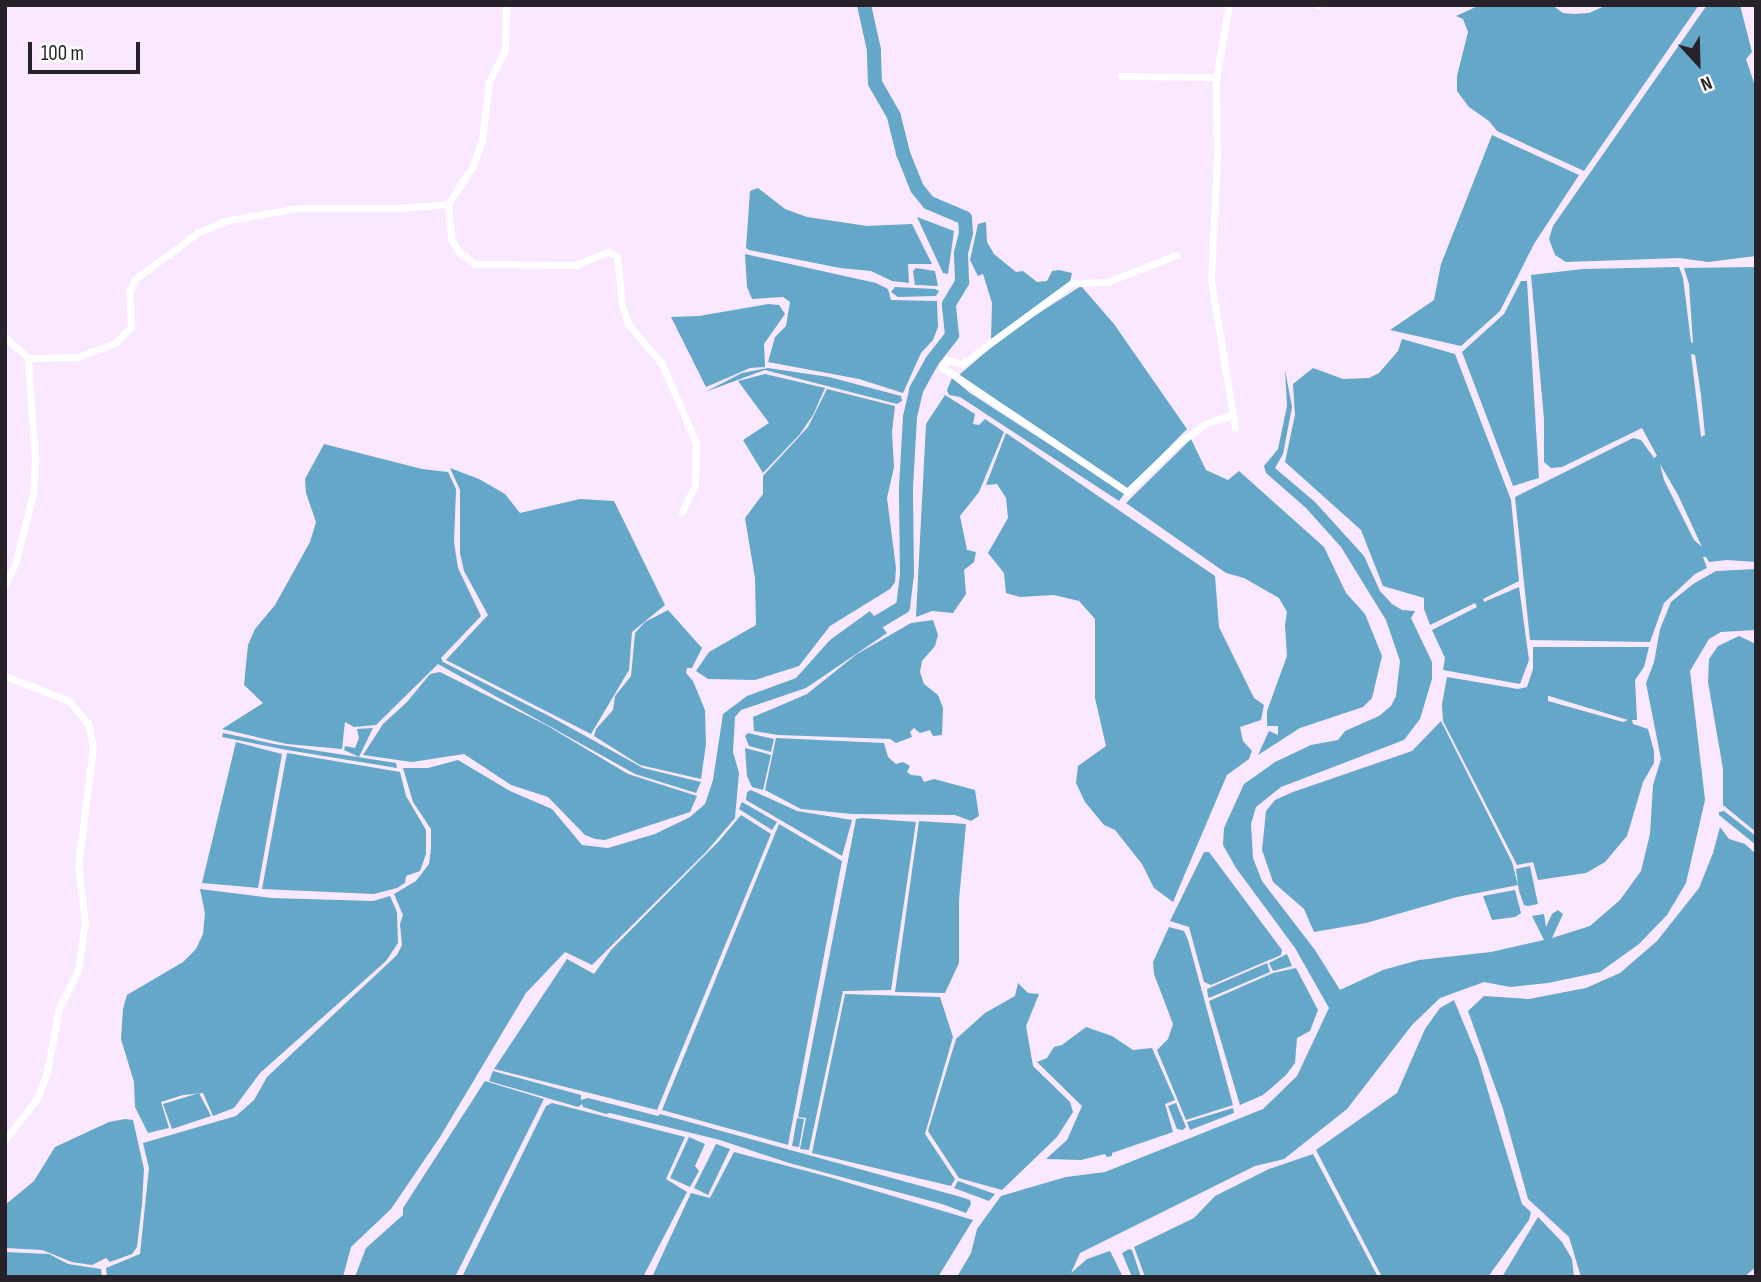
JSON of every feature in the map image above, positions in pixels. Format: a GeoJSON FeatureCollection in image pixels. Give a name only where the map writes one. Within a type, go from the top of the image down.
{"type":"FeatureCollection","features":[{"type":"Feature","properties":{"kind":"street"},"geometry":{"type":"LineString","coordinates":[[506,5],[507,38],[487,91],[482,140],[473,166],[448,204],[453,244],[475,264],[575,265],[608,252],[617,256],[622,305],[628,324],[662,364],[695,443],[695,485],[682,512]]}},
{"type":"Feature","properties":{"kind":"street"},"geometry":{"type":"LineString","coordinates":[[1229,5],[1216,77],[1217,158],[1211,281],[1235,428]]}},
{"type":"Feature","properties":{"kind":"street"},"geometry":{"type":"LineString","coordinates":[[1121,75],[1216,77]]}},
{"type":"Feature","properties":{"kind":"street"},"geometry":{"type":"LineString","coordinates":[[5,337],[28,358],[77,357],[123,337],[131,327],[129,291],[135,279],[211,226],[299,208],[400,208],[448,204]]}},
{"type":"Feature","properties":{"kind":"street"},"geometry":{"type":"LineString","coordinates":[[1176,255],[1107,282],[1072,283],[962,364],[947,360],[942,367],[1127,492],[1176,446],[1206,424],[1232,415]]}},
{"type":"Feature","properties":{"kind":"street"},"geometry":{"type":"LineString","coordinates":[[5,585],[16,561],[33,494],[35,459],[28,358]]}},
{"type":"Feature","properties":{"kind":"street"},"geometry":{"type":"LineString","coordinates":[[5,676],[69,701],[88,724],[93,747],[78,865],[85,922],[78,971],[59,1008],[47,1072],[38,1097],[5,1140]]}},
{"type":"Feature","properties":{"kind":"water"},"geometry":{"type":"Polygon","coordinates":[[[1480,5],[1552,5],[1563,13],[1575,14],[1589,13],[1607,5],[1699,5],[1584,171],[1497,131],[1489,121],[1469,107],[1457,91],[1457,76],[1468,32],[1463,19],[1456,16],[1480,5]]]}},
{"type":"Feature","properties":{"kind":"water"},"geometry":{"type":"Polygon","coordinates":[[[1707,5],[1740,5],[1752,52],[1746,59],[1756,89],[1756,256],[1708,262],[1679,258],[1566,262],[1555,255],[1549,239],[1553,226],[1707,5]]]}},
{"type":"Feature","properties":{"kind":"water"},"geometry":{"type":"Polygon","coordinates":[[[1492,135],[1579,175],[1534,244],[1500,311],[1461,346],[1390,330],[1434,300],[1441,264],[1492,135]]]}},
{"type":"Feature","properties":{"kind":"water"},"geometry":{"type":"Polygon","coordinates":[[[758,188],[785,209],[807,217],[867,226],[912,224],[932,264],[908,264],[909,283],[892,281],[871,271],[840,268],[749,250],[746,248],[750,191],[758,188]]]}},
{"type":"Feature","properties":{"kind":"water"},"geometry":{"type":"Polygon","coordinates":[[[917,217],[954,231],[948,274],[943,273],[917,217]]]}},
{"type":"Feature","properties":{"kind":"water"},"geometry":{"type":"Polygon","coordinates":[[[986,222],[987,242],[994,254],[1016,272],[1023,271],[1037,282],[1047,281],[1052,271],[1072,273],[1070,281],[991,339],[992,303],[983,274],[978,276],[970,260],[978,224],[986,222]]]}},
{"type":"Feature","properties":{"kind":"water"},"geometry":{"type":"Polygon","coordinates":[[[745,254],[876,283],[888,289],[891,300],[937,301],[938,327],[933,340],[921,353],[903,393],[859,379],[768,362],[775,337],[786,326],[790,302],[783,297],[752,299],[747,287],[745,254]]]}},
{"type":"Feature","properties":{"kind":"water"},"geometry":{"type":"Polygon","coordinates":[[[1679,267],[1693,343],[1689,284],[1684,268],[1756,267],[1756,562],[1709,562],[1703,557],[1707,568],[1695,574],[1664,603],[1650,642],[1530,640],[1515,497],[1633,438],[1641,440],[1654,458],[1657,456],[1642,428],[1562,467],[1551,468],[1544,462],[1544,419],[1531,275],[1583,269],[1679,267]],[[1691,354],[1701,437],[1705,435],[1701,395],[1695,355],[1691,354]],[[1660,464],[1664,480],[1694,540],[1702,547],[1678,495],[1660,464]]]}},
{"type":"Feature","properties":{"kind":"water"},"geometry":{"type":"Polygon","coordinates":[[[916,268],[935,271],[938,286],[915,285],[913,271],[916,268]]]}},
{"type":"Feature","properties":{"kind":"water"},"geometry":{"type":"Polygon","coordinates":[[[1521,281],[1527,281],[1539,478],[1513,486],[1462,352],[1504,314],[1521,281]]]}},
{"type":"Feature","properties":{"kind":"water"},"geometry":{"type":"Polygon","coordinates":[[[1081,286],[1114,324],[1187,429],[1128,489],[959,375],[1008,333],[1081,286]]]}},
{"type":"Feature","properties":{"kind":"water"},"geometry":{"type":"Polygon","coordinates":[[[895,287],[939,291],[936,296],[898,297],[891,292],[895,287]]]}},
{"type":"Feature","properties":{"kind":"water"},"geometry":{"type":"Polygon","coordinates":[[[768,304],[779,305],[785,314],[764,344],[765,367],[750,368],[706,387],[671,317],[699,316],[768,304]]]}},
{"type":"Feature","properties":{"kind":"water"},"geometry":{"type":"Polygon","coordinates":[[[1402,339],[1455,354],[1511,500],[1519,581],[1483,599],[1484,602],[1519,587],[1529,660],[1520,684],[1443,670],[1445,658],[1432,630],[1477,607],[1475,603],[1430,625],[1424,609],[1424,598],[1383,586],[1361,530],[1285,462],[1295,415],[1293,384],[1313,368],[1343,379],[1369,378],[1379,373],[1398,351],[1402,339]]]}},
{"type":"Feature","properties":{"kind":"water"},"geometry":{"type":"Polygon","coordinates":[[[768,368],[829,377],[901,396],[902,401],[897,404],[765,370],[705,392],[742,373],[768,368]]]}},
{"type":"Feature","properties":{"kind":"water"},"geometry":{"type":"Polygon","coordinates":[[[1285,370],[1292,407],[1283,454],[1275,468],[1315,502],[1364,556],[1380,591],[1392,604],[1402,610],[1415,611],[1411,618],[1432,662],[1432,679],[1420,719],[1404,740],[1281,787],[1256,807],[1251,824],[1253,858],[1262,881],[1315,950],[1340,990],[1383,970],[1419,960],[1491,952],[1544,940],[1532,916],[1544,914],[1546,927],[1552,914],[1558,910],[1563,914],[1552,938],[1590,926],[1620,900],[1641,871],[1650,834],[1653,785],[1661,759],[1646,683],[1654,662],[1660,629],[1671,602],[1693,584],[1716,571],[1756,569],[1756,630],[1721,632],[1709,639],[1690,671],[1705,800],[1686,883],[1667,915],[1639,944],[1600,972],[1548,983],[1510,987],[1484,982],[1440,998],[1412,1025],[1347,1109],[1284,1159],[1255,1166],[1080,1253],[1071,1273],[1087,1259],[1110,1251],[1123,1277],[957,1277],[971,1253],[977,1229],[1001,1196],[1066,1177],[1105,1172],[1263,1109],[1297,1076],[1329,1008],[1295,948],[1236,868],[1223,845],[1224,828],[1244,784],[1275,762],[1311,745],[1338,740],[1345,731],[1379,716],[1391,706],[1396,696],[1400,661],[1386,620],[1341,547],[1306,508],[1266,473],[1264,466],[1278,449],[1287,406],[1285,370]]]}},
{"type":"Feature","properties":{"kind":"water"},"geometry":{"type":"Polygon","coordinates":[[[765,374],[825,388],[813,415],[800,434],[763,473],[743,440],[769,423],[738,381],[765,374]]]}},
{"type":"Feature","properties":{"kind":"water"},"geometry":{"type":"Polygon","coordinates":[[[952,378],[970,393],[1125,493],[1119,501],[960,397],[949,395],[947,390],[952,378]]]}},
{"type":"Feature","properties":{"kind":"water"},"geometry":{"type":"Polygon","coordinates":[[[827,389],[895,406],[892,432],[894,467],[887,498],[896,568],[895,582],[890,589],[830,626],[799,666],[755,680],[708,679],[696,671],[709,652],[756,625],[755,578],[745,518],[763,494],[763,476],[808,427],[827,389]]]}},
{"type":"Feature","properties":{"kind":"water"},"geometry":{"type":"Polygon","coordinates":[[[945,395],[975,414],[973,424],[979,425],[985,419],[1004,432],[979,492],[960,516],[967,550],[976,552],[974,562],[964,570],[966,594],[953,613],[932,611],[916,617],[926,424],[945,395]]]}},
{"type":"Feature","properties":{"kind":"water"},"geometry":{"type":"Polygon","coordinates":[[[1006,433],[1215,576],[1219,627],[1254,698],[1264,705],[1261,720],[1240,727],[1243,741],[1252,751],[1249,759],[1227,775],[1173,902],[1154,888],[1142,864],[1115,830],[1104,825],[1085,802],[1076,783],[1078,766],[1106,746],[1095,698],[1095,619],[1079,601],[1054,595],[1020,597],[1006,593],[1004,573],[988,553],[1008,518],[1006,498],[997,484],[986,485],[1006,433]]]}},
{"type":"Feature","properties":{"kind":"water"},"geometry":{"type":"Polygon","coordinates":[[[1191,439],[1206,470],[1228,480],[1239,471],[1324,547],[1346,593],[1365,614],[1382,656],[1372,698],[1363,707],[1300,728],[1258,755],[1269,731],[1278,735],[1278,726],[1267,726],[1267,711],[1287,656],[1287,612],[1279,598],[1244,578],[1226,573],[1126,503],[1191,439]]]}},
{"type":"Feature","properties":{"kind":"water"},"geometry":{"type":"Polygon","coordinates":[[[324,444],[422,469],[448,472],[456,489],[454,542],[458,568],[481,616],[441,658],[443,662],[643,768],[701,782],[696,793],[635,774],[438,664],[376,725],[354,727],[345,722],[342,749],[287,744],[222,729],[263,703],[244,685],[248,645],[255,629],[275,605],[310,542],[316,522],[306,493],[305,479],[324,444]]]}},
{"type":"Feature","properties":{"kind":"water"},"geometry":{"type":"Polygon","coordinates":[[[450,468],[479,479],[505,494],[520,513],[580,499],[614,501],[665,605],[632,632],[629,670],[591,734],[446,660],[488,615],[464,571],[460,553],[460,490],[450,468]]]}},
{"type":"Feature","properties":{"kind":"water"},"geometry":{"type":"Polygon","coordinates":[[[668,610],[702,648],[692,668],[687,668],[686,673],[693,681],[705,710],[706,744],[701,779],[640,765],[594,736],[596,729],[613,710],[615,696],[631,676],[635,633],[645,622],[668,610]]]}},
{"type":"Feature","properties":{"kind":"water"},"geometry":{"type":"Polygon","coordinates":[[[870,611],[887,633],[806,688],[741,710],[735,717],[733,752],[739,773],[735,818],[706,852],[592,965],[565,952],[526,993],[440,1137],[391,1209],[351,1247],[343,1277],[107,1277],[106,1268],[140,1254],[149,1168],[143,1143],[236,1116],[254,1100],[267,1077],[397,955],[402,945],[400,924],[403,915],[394,894],[416,881],[429,864],[431,849],[431,829],[413,802],[403,768],[428,768],[458,760],[510,791],[552,809],[582,845],[608,848],[655,834],[690,817],[705,804],[713,780],[723,714],[747,696],[796,678],[830,640],[870,611]]]}},
{"type":"Feature","properties":{"kind":"water"},"geometry":{"type":"Polygon","coordinates":[[[933,620],[938,635],[935,646],[922,661],[920,672],[924,684],[938,695],[943,708],[942,735],[933,736],[930,730],[920,733],[914,728],[910,732],[912,737],[896,743],[890,739],[778,735],[754,731],[753,717],[807,694],[857,654],[911,623],[933,620]]]}},
{"type":"Feature","properties":{"kind":"water"},"geometry":{"type":"Polygon","coordinates":[[[1739,636],[1756,644],[1756,832],[1723,805],[1723,769],[1708,682],[1709,659],[1718,646],[1739,636]]]}},
{"type":"Feature","properties":{"kind":"water"},"geometry":{"type":"Polygon","coordinates":[[[1533,647],[1649,647],[1644,667],[1635,680],[1637,720],[1632,720],[1633,724],[1648,729],[1654,751],[1654,763],[1643,782],[1627,836],[1605,862],[1586,873],[1538,880],[1533,862],[1517,865],[1443,721],[1442,704],[1447,677],[1518,689],[1527,687],[1533,669],[1533,647]],[[1548,696],[1548,701],[1623,722],[1628,720],[1548,696]]]}},
{"type":"Feature","properties":{"kind":"water"},"geometry":{"type":"Polygon","coordinates":[[[440,672],[546,725],[628,774],[697,796],[690,812],[605,840],[595,839],[585,835],[548,797],[511,785],[464,754],[412,762],[363,755],[383,724],[407,702],[430,674],[440,672]]]}},
{"type":"Feature","properties":{"kind":"water"},"geometry":{"type":"Polygon","coordinates":[[[1441,721],[1512,862],[1518,885],[1457,897],[1366,923],[1314,932],[1304,909],[1273,882],[1262,850],[1266,811],[1275,800],[1293,792],[1412,751],[1441,721]]]}},
{"type":"Feature","properties":{"kind":"water"},"geometry":{"type":"Polygon","coordinates":[[[373,728],[359,757],[344,750],[345,746],[355,748],[359,738],[357,729],[373,728]]]}},
{"type":"Feature","properties":{"kind":"water"},"geometry":{"type":"Polygon","coordinates":[[[223,733],[274,744],[396,763],[397,768],[222,737],[223,733]]]}},
{"type":"Feature","properties":{"kind":"water"},"geometry":{"type":"Polygon","coordinates":[[[748,733],[774,739],[771,752],[749,746],[745,736],[748,733]]]}},
{"type":"Feature","properties":{"kind":"water"},"geometry":{"type":"Polygon","coordinates":[[[776,738],[884,743],[888,757],[896,764],[903,762],[910,766],[907,772],[921,776],[924,782],[934,779],[975,790],[979,816],[971,821],[955,815],[852,814],[801,809],[765,790],[776,738]]]}},
{"type":"Feature","properties":{"kind":"water"},"geometry":{"type":"Polygon","coordinates":[[[236,742],[282,754],[258,888],[202,883],[236,742]]]}},
{"type":"Feature","properties":{"kind":"water"},"geometry":{"type":"Polygon","coordinates":[[[745,748],[771,755],[763,790],[752,787],[747,776],[745,748]]]}},
{"type":"Feature","properties":{"kind":"water"},"geometry":{"type":"Polygon","coordinates":[[[287,753],[400,772],[406,796],[426,830],[426,854],[420,871],[406,876],[405,883],[397,888],[374,894],[262,889],[287,753]]]}},
{"type":"Feature","properties":{"kind":"water"},"geometry":{"type":"Polygon","coordinates":[[[751,790],[797,811],[852,820],[842,856],[746,800],[747,792],[751,790]]]}},
{"type":"Feature","properties":{"kind":"water"},"geometry":{"type":"Polygon","coordinates":[[[742,802],[777,822],[772,830],[739,809],[742,802]]]}},
{"type":"Feature","properties":{"kind":"water"},"geometry":{"type":"Polygon","coordinates":[[[1724,811],[1756,836],[1756,845],[1719,815],[1719,812],[1724,811]]]}},
{"type":"Feature","properties":{"kind":"water"},"geometry":{"type":"Polygon","coordinates":[[[741,815],[771,834],[657,1110],[494,1069],[567,959],[594,974],[611,950],[720,840],[741,815]]]}},
{"type":"Feature","properties":{"kind":"water"},"geometry":{"type":"Polygon","coordinates":[[[856,819],[916,822],[891,990],[843,991],[809,1150],[800,1149],[806,1118],[798,1117],[856,819]]]}},
{"type":"Feature","properties":{"kind":"water"},"geometry":{"type":"Polygon","coordinates":[[[919,821],[966,824],[959,900],[959,963],[945,993],[895,992],[919,821]]]}},
{"type":"Feature","properties":{"kind":"water"},"geometry":{"type":"Polygon","coordinates":[[[779,824],[842,861],[788,1145],[662,1110],[779,824]]]}},
{"type":"Feature","properties":{"kind":"water"},"geometry":{"type":"Polygon","coordinates":[[[1720,827],[1729,839],[1745,844],[1756,854],[1756,1267],[1744,1277],[1581,1277],[1569,1237],[1528,1199],[1503,1109],[1468,1011],[1484,996],[1529,999],[1586,988],[1620,973],[1657,941],[1699,888],[1720,827]]]}},
{"type":"Feature","properties":{"kind":"water"},"geometry":{"type":"Polygon","coordinates":[[[1204,852],[1209,852],[1282,950],[1281,955],[1211,985],[1204,982],[1189,927],[1170,921],[1204,852]]]}},
{"type":"Feature","properties":{"kind":"water"},"geometry":{"type":"Polygon","coordinates":[[[1530,866],[1538,904],[1528,906],[1524,905],[1519,891],[1516,869],[1530,866]]]}},
{"type":"Feature","properties":{"kind":"water"},"geometry":{"type":"Polygon","coordinates":[[[200,889],[272,898],[373,901],[390,896],[397,912],[398,943],[386,961],[260,1073],[234,1108],[213,1116],[203,1093],[183,1095],[161,1102],[169,1128],[148,1133],[135,1107],[134,1082],[121,1039],[123,1009],[127,995],[183,962],[196,949],[203,934],[205,913],[200,889]]]}},
{"type":"Feature","properties":{"kind":"water"},"geometry":{"type":"Polygon","coordinates":[[[1515,890],[1521,913],[1515,917],[1492,920],[1483,896],[1515,890]]]}},
{"type":"Feature","properties":{"kind":"water"},"geometry":{"type":"Polygon","coordinates":[[[1169,927],[1184,931],[1188,940],[1233,1105],[1186,1120],[1157,1050],[1168,1039],[1173,1024],[1154,974],[1153,962],[1169,927]]]}},
{"type":"Feature","properties":{"kind":"water"},"geometry":{"type":"Polygon","coordinates":[[[1287,954],[1292,966],[1273,971],[1269,963],[1287,954]]]}},
{"type":"Feature","properties":{"kind":"water"},"geometry":{"type":"Polygon","coordinates":[[[1267,963],[1270,972],[1209,998],[1207,989],[1267,963]]]}},
{"type":"Feature","properties":{"kind":"water"},"geometry":{"type":"Polygon","coordinates":[[[1296,968],[1318,1010],[1310,1031],[1297,1038],[1295,1063],[1286,1075],[1263,1095],[1240,1105],[1209,1001],[1273,973],[1296,968]]]}},
{"type":"Feature","properties":{"kind":"water"},"geometry":{"type":"Polygon","coordinates":[[[1018,983],[1028,993],[1039,994],[1026,1026],[1033,1066],[1070,1102],[1073,1112],[1057,1137],[1002,1190],[959,1178],[928,1131],[956,1039],[985,1013],[1015,996],[1018,983]]]}},
{"type":"Feature","properties":{"kind":"water"},"geometry":{"type":"Polygon","coordinates":[[[845,994],[940,997],[953,1037],[925,1134],[955,1179],[951,1186],[812,1153],[845,994]]]}},
{"type":"Feature","properties":{"kind":"water"},"geometry":{"type":"Polygon","coordinates":[[[1454,1000],[1478,1058],[1522,1204],[1531,1212],[1529,1220],[1488,1277],[1382,1277],[1316,1150],[1397,1093],[1425,1029],[1440,1008],[1454,1000]]]}},
{"type":"Feature","properties":{"kind":"water"},"geometry":{"type":"Polygon","coordinates":[[[1086,1027],[1112,1036],[1133,1050],[1152,1048],[1175,1100],[1165,1104],[1173,1132],[1112,1153],[1112,1156],[1107,1157],[1105,1154],[1081,1160],[1046,1159],[1067,1140],[1082,1106],[1037,1062],[1047,1058],[1054,1047],[1062,1045],[1086,1027]]]}},
{"type":"Feature","properties":{"kind":"water"},"geometry":{"type":"Polygon","coordinates":[[[493,1071],[581,1095],[581,1100],[588,1098],[658,1116],[660,1114],[961,1197],[970,1200],[971,1204],[966,1213],[942,1204],[789,1163],[720,1140],[606,1114],[583,1107],[582,1104],[578,1107],[489,1081],[493,1071]]]}},
{"type":"Feature","properties":{"kind":"water"},"geometry":{"type":"Polygon","coordinates":[[[485,1081],[544,1099],[455,1277],[355,1277],[366,1248],[403,1215],[403,1208],[485,1081]]]}},
{"type":"Feature","properties":{"kind":"water"},"geometry":{"type":"Polygon","coordinates":[[[199,1093],[211,1116],[172,1129],[163,1104],[199,1093]]]}},
{"type":"Feature","properties":{"kind":"water"},"geometry":{"type":"Polygon","coordinates":[[[552,1103],[685,1137],[666,1179],[687,1192],[643,1277],[462,1277],[546,1106],[552,1103]]]}},
{"type":"Feature","properties":{"kind":"water"},"geometry":{"type":"Polygon","coordinates":[[[1176,1103],[1186,1127],[1183,1130],[1177,1129],[1168,1106],[1176,1103]]]}},
{"type":"Feature","properties":{"kind":"water"},"geometry":{"type":"Polygon","coordinates":[[[1233,1108],[1234,1113],[1190,1130],[1187,1122],[1233,1108]]]}},
{"type":"Feature","properties":{"kind":"water"},"geometry":{"type":"Polygon","coordinates":[[[797,1118],[804,1119],[799,1147],[792,1146],[797,1118]]]}},
{"type":"Feature","properties":{"kind":"water"},"geometry":{"type":"Polygon","coordinates":[[[133,1120],[144,1169],[137,1247],[132,1254],[110,1262],[106,1258],[92,1265],[72,1262],[42,1250],[5,1248],[5,1205],[34,1181],[55,1147],[109,1122],[133,1120]]]}},
{"type":"Feature","properties":{"kind":"water"},"geometry":{"type":"Polygon","coordinates":[[[689,1137],[705,1144],[695,1166],[699,1171],[690,1187],[670,1178],[689,1137]]]}},
{"type":"Feature","properties":{"kind":"water"},"geometry":{"type":"Polygon","coordinates":[[[716,1144],[730,1149],[708,1195],[694,1188],[716,1144]]]}},
{"type":"Feature","properties":{"kind":"water"},"geometry":{"type":"Polygon","coordinates":[[[734,1152],[973,1220],[938,1277],[652,1277],[691,1193],[710,1198],[734,1152]]]}},
{"type":"Feature","properties":{"kind":"water"},"geometry":{"type":"Polygon","coordinates":[[[1313,1154],[1378,1277],[1145,1277],[1134,1247],[1194,1218],[1215,1196],[1269,1169],[1313,1154]]]}},
{"type":"Feature","properties":{"kind":"water"},"geometry":{"type":"Polygon","coordinates":[[[958,1181],[995,1194],[989,1201],[954,1188],[958,1181]]]}},
{"type":"Feature","properties":{"kind":"water"},"geometry":{"type":"Polygon","coordinates":[[[1538,1217],[1562,1242],[1572,1259],[1574,1277],[1502,1277],[1538,1217]]]}},
{"type":"Feature","properties":{"kind":"water"},"geometry":{"type":"Polygon","coordinates":[[[1132,1250],[1141,1277],[1132,1277],[1122,1253],[1132,1250]]]}},
{"type":"Feature","properties":{"kind":"water"},"geometry":{"type":"Polygon","coordinates":[[[5,1252],[49,1254],[68,1264],[101,1269],[102,1277],[5,1277],[5,1252]]]}},
{"type":"Feature","properties":{"kind":"waterway"},"geometry":{"type":"LineString","coordinates":[[863,631],[903,607],[907,575],[906,488],[910,417],[916,390],[932,361],[952,335],[949,304],[962,282],[961,253],[966,233],[965,218],[929,203],[917,188],[903,153],[894,116],[875,83],[874,50],[864,5]]}}]}
